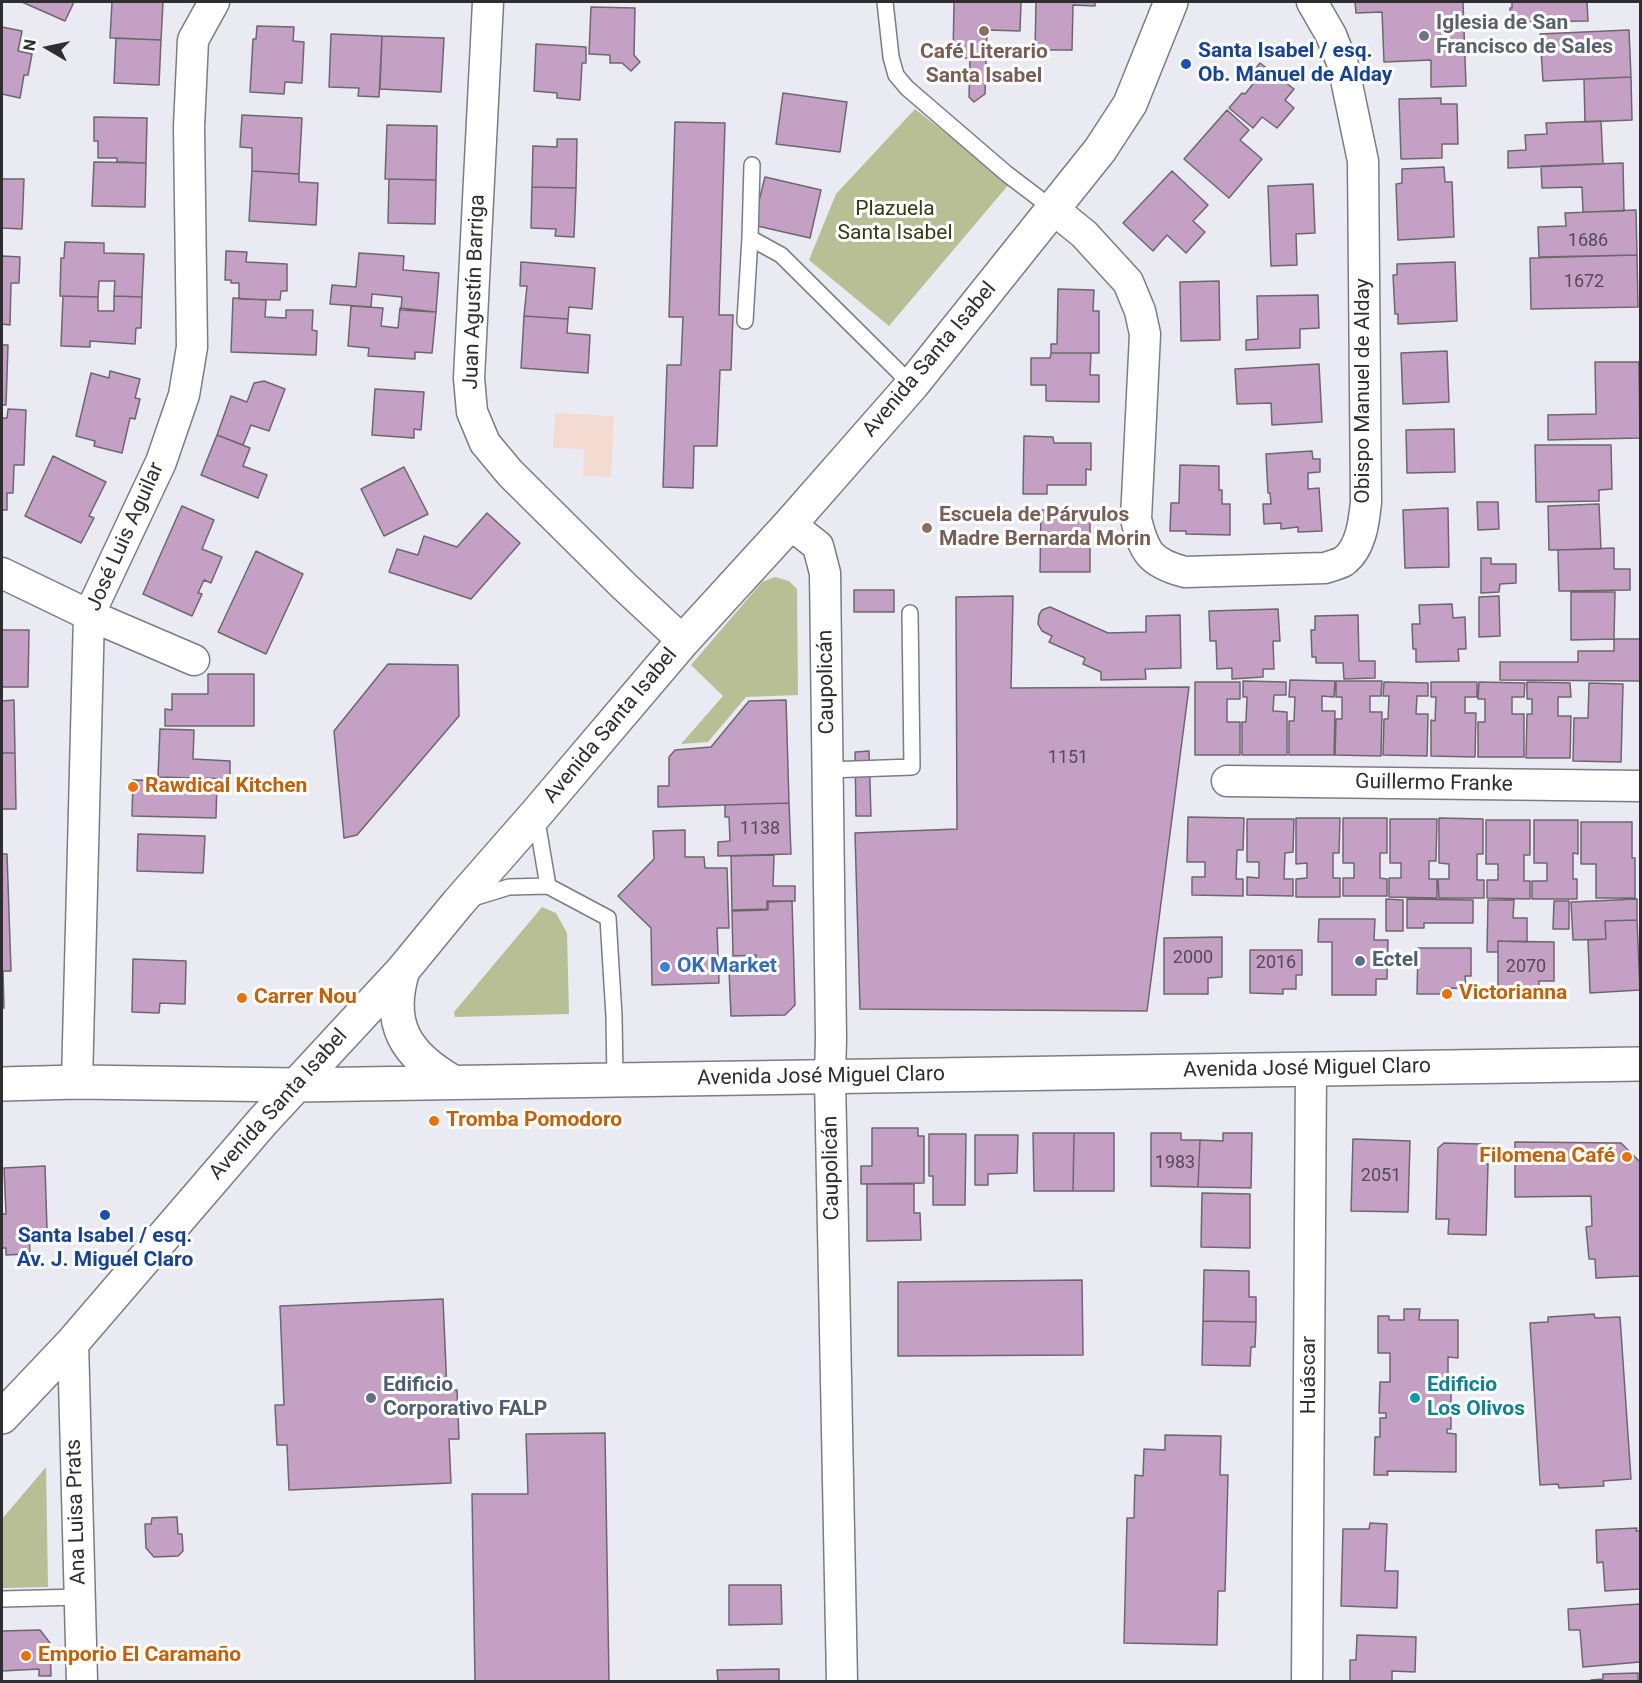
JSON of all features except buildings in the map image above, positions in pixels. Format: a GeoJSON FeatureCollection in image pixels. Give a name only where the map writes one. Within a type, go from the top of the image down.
{"type":"FeatureCollection","features":[{"type":"Feature","properties":{"kind":"main road","name":"Avenida Santa Isabel"},"geometry":{"type":"LineString","coordinates":[[2,1417],[73,1342],[263,1120],[403,970],[683,641],[912,385],[1100,150],[1130,104],[1171,2]]}},
{"type":"Feature","properties":{"kind":"main road"},"geometry":{"type":"LineString","coordinates":[[403,970],[398,985],[396,1005],[404,1037],[420,1059],[453,1082]]}},
{"type":"Feature","properties":{"kind":"main road","name":"Avenida José Miguel Claro"},"geometry":{"type":"LineString","coordinates":[[2,1084],[77,1082],[296,1085],[1641,1064]]}},
{"type":"Feature","properties":{"kind":"street","name":"José Luis Aguilar"},"geometry":{"type":"LineString","coordinates":[[77,1082],[89,615],[161,462],[184,395],[192,347],[189,127],[193,40],[214,2]]}},
{"type":"Feature","properties":{"kind":"street","name":"Juan Agustín Barriga"},"geometry":{"type":"LineString","coordinates":[[488,2],[469,378],[472,412],[484,443],[510,473],[683,641]]}},
{"type":"Feature","properties":{"kind":"street","name":"Obispo Manuel de Alday"},"geometry":{"type":"LineString","coordinates":[[1053,209],[1084,234],[1128,282],[1140,311],[1145,334],[1136,519],[1142,542],[1152,558],[1167,568],[1185,572],[1325,568],[1344,561],[1355,546],[1363,527],[1366,502],[1363,161],[1343,65],[1331,35],[1312,2]]}},
{"type":"Feature","properties":{"kind":"street","name":"Caupolicán"},"geometry":{"type":"LineString","coordinates":[[790,524],[818,546],[825,573],[830,1077],[842,1682]]}},
{"type":"Feature","properties":{"kind":"street"},"geometry":{"type":"LineString","coordinates":[[2,573],[89,615],[194,660]]}},
{"type":"Feature","properties":{"kind":"street","name":"Guillermo Franke"},"geometry":{"type":"LineString","coordinates":[[1227,781],[1641,786]]}},
{"type":"Feature","properties":{"kind":"street","name":"Huáscar"},"geometry":{"type":"LineString","coordinates":[[1307,1682],[1311,1069]]}},
{"type":"Feature","properties":{"kind":"street","name":"Ana Luisa Prats"},"geometry":{"type":"LineString","coordinates":[[73,1342],[82,1682]]}},
{"type":"Feature","properties":{"kind":"lane"},"geometry":{"type":"LineString","coordinates":[[885,2],[891,57],[896,75],[907,88],[999,167],[1053,209]]}},
{"type":"Feature","properties":{"kind":"lane"},"geometry":{"type":"LineString","coordinates":[[746,321],[752,165]]}},
{"type":"Feature","properties":{"kind":"lane"},"geometry":{"type":"LineString","coordinates":[[750,238],[781,255],[912,385]]}},
{"type":"Feature","properties":{"kind":"lane"},"geometry":{"type":"LineString","coordinates":[[828,770],[912,767],[910,614]]}},
{"type":"Feature","properties":{"kind":"lane"},"geometry":{"type":"LineString","coordinates":[[536,814],[548,886]]}},
{"type":"Feature","properties":{"kind":"lane"},"geometry":{"type":"LineString","coordinates":[[458,903],[509,887],[548,886],[608,918],[615,1016],[615,1080]]}},
{"type":"Feature","properties":{"kind":"lane"},"geometry":{"type":"LineString","coordinates":[[2,1599],[80,1597]]}},
{"type":"Feature","properties":{"kind":"shaded area"},"geometry":{"type":"Polygon","coordinates":[[[555,413],[614,416],[611,477],[583,476],[584,449],[553,448],[555,413]]]}},
{"type":"Feature","properties":{"kind":"green space","name":"Plazuela Santa Isabel"},"geometry":{"type":"Polygon","coordinates":[[[915,109],[1010,183],[889,326],[809,260],[836,194],[915,109]]]}},
{"type":"Feature","properties":{"kind":"green space"},"geometry":{"type":"Polygon","coordinates":[[[775,577],[789,581],[797,589],[798,695],[746,697],[708,742],[681,744],[723,696],[691,665],[762,582],[775,577]]]}},
{"type":"Feature","properties":{"kind":"green space"},"geometry":{"type":"Polygon","coordinates":[[[542,907],[556,913],[567,933],[569,1014],[455,1017],[454,1012],[542,907]]]}},
{"type":"Feature","properties":{"kind":"green space"},"geometry":{"type":"Polygon","coordinates":[[[46,1467],[48,1587],[2,1588],[2,1519],[46,1467]]]}},
{"type":"Feature","properties":{"kind":"place","name":"Café Literario Santa Isabel"},"geometry":{"type":"Point","coordinates":[984,31]}},
{"type":"Feature","properties":{"kind":"place","name":"Iglesia de San Francisco de Sales"},"geometry":{"type":"Point","coordinates":[1424,36]}},
{"type":"Feature","properties":{"kind":"place","name":"Santa Isabel / esq. Ob. Manuel de Alday"},"geometry":{"type":"Point","coordinates":[1186,64]}},
{"type":"Feature","properties":{"kind":"place","name":"Escuela de Párvulos Madre Bernarda Morin"},"geometry":{"type":"Point","coordinates":[927,528]}},
{"type":"Feature","properties":{"kind":"place","name":"Rawdical Kitchen"},"geometry":{"type":"Point","coordinates":[133,787]}},
{"type":"Feature","properties":{"kind":"place","name":"Ectel"},"geometry":{"type":"Point","coordinates":[1360,961]}},
{"type":"Feature","properties":{"kind":"place","name":"OK Market"},"geometry":{"type":"Point","coordinates":[665,967]}},
{"type":"Feature","properties":{"kind":"place","name":"Victorianna"},"geometry":{"type":"Point","coordinates":[1447,994]}},
{"type":"Feature","properties":{"kind":"place","name":"Carrer Nou"},"geometry":{"type":"Point","coordinates":[242,998]}},
{"type":"Feature","properties":{"kind":"place","name":"Tromba Pomodoro"},"geometry":{"type":"Point","coordinates":[434,1121]}},
{"type":"Feature","properties":{"kind":"place","name":"Filomena Café"},"geometry":{"type":"Point","coordinates":[1627,1157]}},
{"type":"Feature","properties":{"kind":"place","name":"Santa Isabel / esq. Av. J. Miguel Claro"},"geometry":{"type":"Point","coordinates":[105,1215]}},
{"type":"Feature","properties":{"kind":"place","name":"Edificio Corporativo FALP"},"geometry":{"type":"Point","coordinates":[371,1398]}},
{"type":"Feature","properties":{"kind":"place","name":"Edificio Los Olivos"},"geometry":{"type":"Point","coordinates":[1415,1398]}},
{"type":"Feature","properties":{"kind":"place","name":"Emporio El Caramaño"},"geometry":{"type":"Point","coordinates":[26,1656]}}]}
